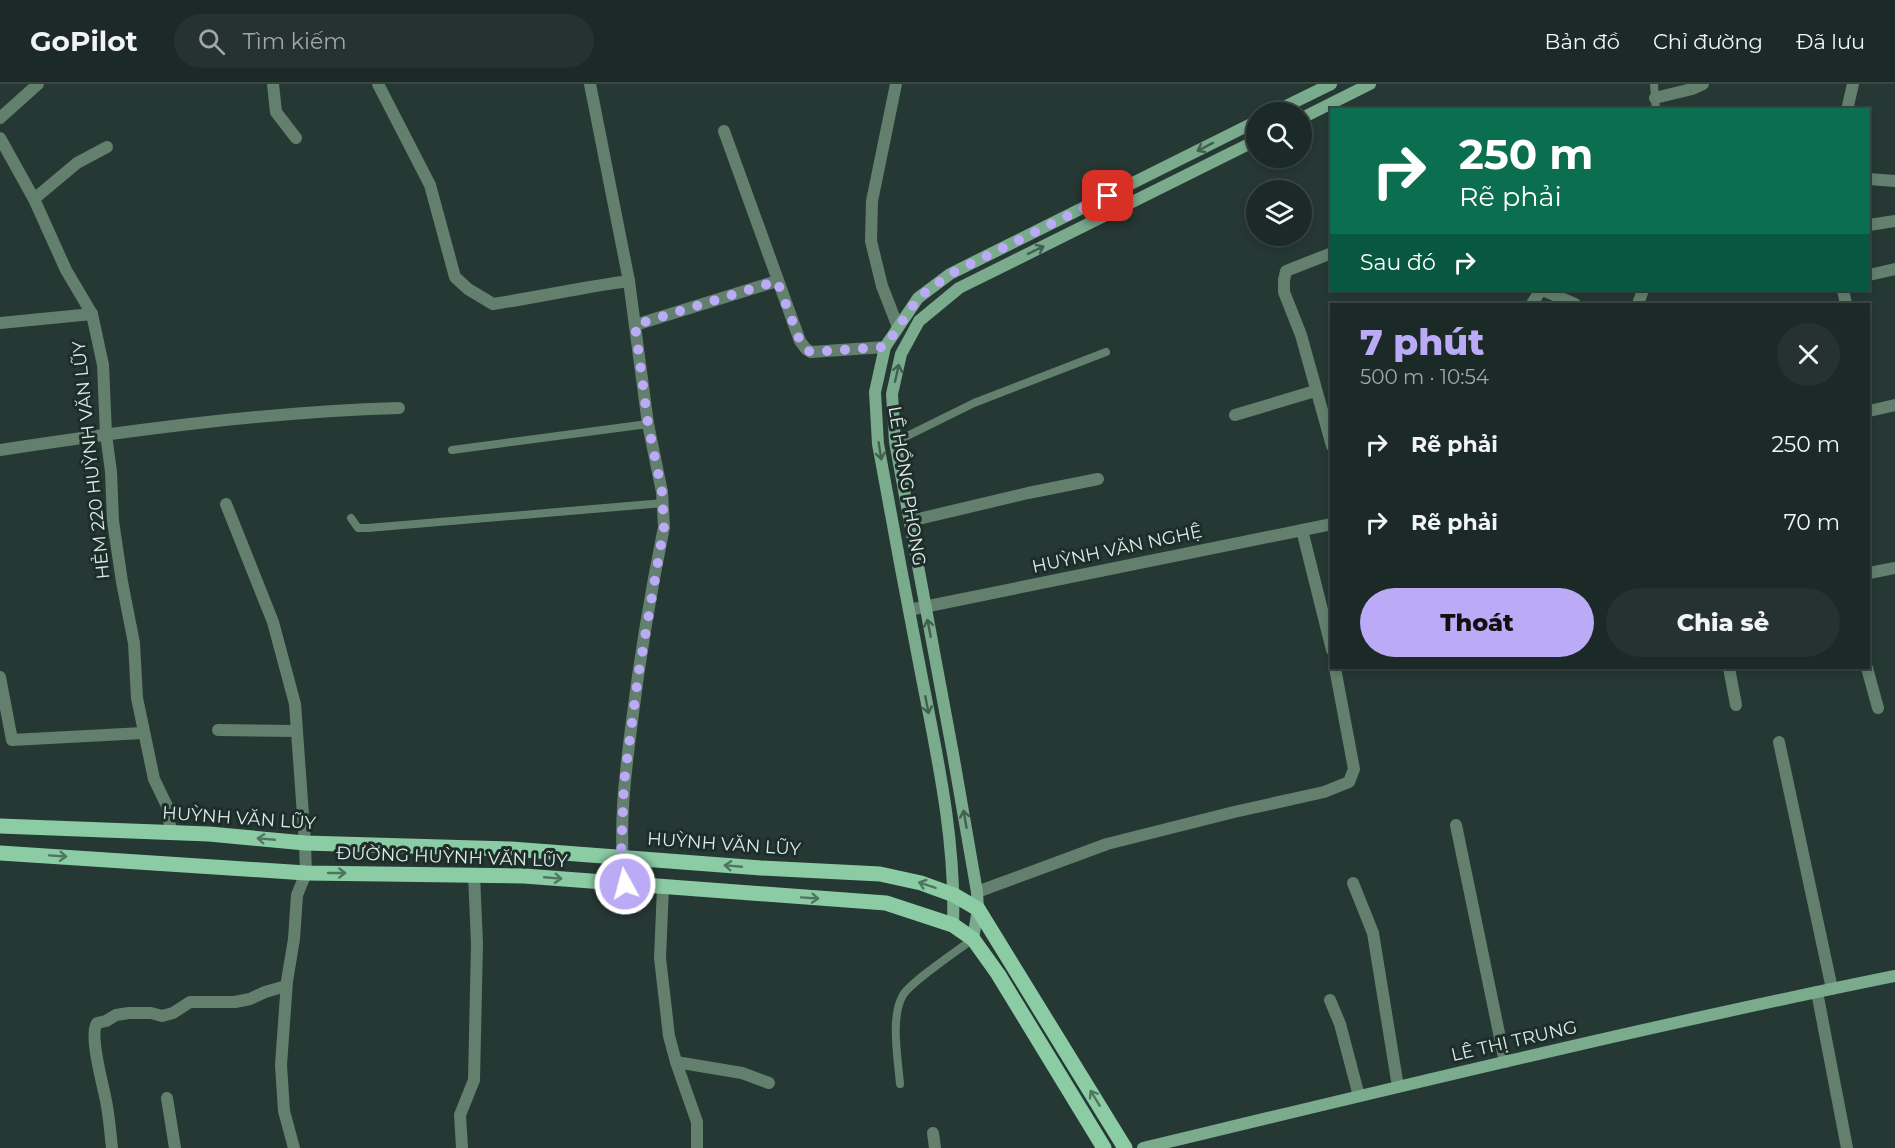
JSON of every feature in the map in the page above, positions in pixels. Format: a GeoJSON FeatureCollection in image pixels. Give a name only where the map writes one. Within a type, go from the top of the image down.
{"type":"FeatureCollection","features":[{"type":"Feature","properties":{"kind":"main road","name":"HUỲNH VĂN LŨY"},"geometry":{"type":"LineString","coordinates":[[0,826],[171,832],[305,843],[511,849],[760,868],[880,874],[921,883],[954,895],[978,909],[1125,1148]]}},
{"type":"Feature","properties":{"kind":"main road","name":"ĐƯỜNG HUỲNH VĂN LŨY"},"geometry":{"type":"LineString","coordinates":[[0,853],[306,873],[524,876],[886,903],[953,925],[973,939],[998,974],[1104,1148]]}},
{"type":"Feature","properties":{"kind":"street"},"geometry":{"type":"LineString","coordinates":[[0,118],[38,84]]}},
{"type":"Feature","properties":{"kind":"street"},"geometry":{"type":"LineString","coordinates":[[273,84],[276,112],[296,138]]}},
{"type":"Feature","properties":{"kind":"street"},"geometry":{"type":"LineString","coordinates":[[378,84],[430,185],[455,277],[468,289],[493,304],[539,297],[573,288],[629,281]]}},
{"type":"Feature","properties":{"kind":"street"},"geometry":{"type":"LineString","coordinates":[[590,84],[629,281],[648,424],[664,503],[664,527],[638,677],[624,783],[621,856],[625,884]]}},
{"type":"Feature","properties":{"kind":"street"},"geometry":{"type":"LineString","coordinates":[[897,84],[872,201],[871,241],[882,286],[898,327]]}},
{"type":"Feature","properties":{"kind":"street"},"geometry":{"type":"LineString","coordinates":[[1294,102],[1331,84]]}},
{"type":"Feature","properties":{"kind":"street"},"geometry":{"type":"LineString","coordinates":[[1312,113],[1370,84]]}},
{"type":"Feature","properties":{"kind":"street"},"geometry":{"type":"LineString","coordinates":[[1656,104],[1703,84]]}},
{"type":"Feature","properties":{"kind":"street"},"geometry":{"type":"LineString","coordinates":[[1847,108],[1853,84]]}},
{"type":"Feature","properties":{"kind":"street","name":"LÊ HỒNG PHONG"},"geometry":{"type":"LineString","coordinates":[[953,925],[954,895],[950,834],[938,756],[878,444],[875,392],[885,347],[918,298],[950,274],[1246,126]]}},
{"type":"Feature","properties":{"kind":"street"},"geometry":{"type":"LineString","coordinates":[[724,131],[777,281],[800,341],[806,350],[811,352],[885,347]]}},
{"type":"Feature","properties":{"kind":"street","name":"HẺM 220 HUỲNH VĂN LŨY"},"geometry":{"type":"LineString","coordinates":[[0,138],[34,199],[66,270],[92,314],[103,365],[113,521],[134,643],[137,698],[154,779],[166,806],[171,832]]}},
{"type":"Feature","properties":{"kind":"street","name":"LÊ HỒNG PHONG"},"geometry":{"type":"LineString","coordinates":[[973,939],[978,909],[977,892],[895,442],[892,394],[901,354],[919,321],[959,288],[1246,145]]}},
{"type":"Feature","properties":{"kind":"street"},"geometry":{"type":"LineString","coordinates":[[34,199],[77,163],[107,147]]}},
{"type":"Feature","properties":{"kind":"street"},"geometry":{"type":"LineString","coordinates":[[1870,179],[1895,181]]}},
{"type":"Feature","properties":{"kind":"street"},"geometry":{"type":"LineString","coordinates":[[1870,225],[1895,221]]}},
{"type":"Feature","properties":{"kind":"street"},"geometry":{"type":"LineString","coordinates":[[1330,254],[1286,271],[1284,280],[1284,292],[1301,335],[1330,440]]}},
{"type":"Feature","properties":{"kind":"street"},"geometry":{"type":"LineString","coordinates":[[1870,275],[1895,269]]}},
{"type":"Feature","properties":{"kind":"street"},"geometry":{"type":"LineString","coordinates":[[635,325],[777,281]]}},
{"type":"Feature","properties":{"kind":"street"},"geometry":{"type":"LineString","coordinates":[[1545,291],[1573,303]]}},
{"type":"Feature","properties":{"kind":"street"},"geometry":{"type":"LineString","coordinates":[[0,323],[92,314]]}},
{"type":"Feature","properties":{"kind":"street"},"geometry":{"type":"LineString","coordinates":[[1235,416],[1315,391]]}},
{"type":"Feature","properties":{"kind":"street"},"geometry":{"type":"LineString","coordinates":[[1870,411],[1895,405]]}},
{"type":"Feature","properties":{"kind":"street"},"geometry":{"type":"LineString","coordinates":[[0,450],[195,423],[345,410],[399,408]]}},
{"type":"Feature","properties":{"kind":"street"},"geometry":{"type":"LineString","coordinates":[[910,521],[1098,479]]}},
{"type":"Feature","properties":{"kind":"street"},"geometry":{"type":"LineString","coordinates":[[226,504],[273,621],[295,704],[306,873],[297,895],[294,939],[286,986],[281,1065],[284,1111],[294,1148]]}},
{"type":"Feature","properties":{"kind":"street","name":"HUỲNH VĂN NGHỆ"},"geometry":{"type":"LineString","coordinates":[[909,610],[1330,524]]}},
{"type":"Feature","properties":{"kind":"street"},"geometry":{"type":"LineString","coordinates":[[1302,530],[1330,642]]}},
{"type":"Feature","properties":{"kind":"street"},"geometry":{"type":"LineString","coordinates":[[1870,573],[1895,568]]}},
{"type":"Feature","properties":{"kind":"street"},"geometry":{"type":"LineString","coordinates":[[977,892],[1107,844],[1324,792],[1349,782],[1354,769],[1335,669]]}},
{"type":"Feature","properties":{"kind":"street"},"geometry":{"type":"LineString","coordinates":[[1729,669],[1736,705]]}},
{"type":"Feature","properties":{"kind":"street"},"geometry":{"type":"LineString","coordinates":[[1867,669],[1878,708]]}},
{"type":"Feature","properties":{"kind":"street"},"geometry":{"type":"LineString","coordinates":[[0,677],[12,740],[143,733]]}},
{"type":"Feature","properties":{"kind":"street"},"geometry":{"type":"LineString","coordinates":[[218,730],[297,731]]}},
{"type":"Feature","properties":{"kind":"street"},"geometry":{"type":"LineString","coordinates":[[1779,742],[1832,989]]}},
{"type":"Feature","properties":{"kind":"street"},"geometry":{"type":"LineString","coordinates":[[1456,825],[1505,1062]]}},
{"type":"Feature","properties":{"kind":"street"},"geometry":{"type":"LineString","coordinates":[[462,1148],[460,1115],[474,1080],[477,944],[474,874]]}},
{"type":"Feature","properties":{"kind":"street"},"geometry":{"type":"LineString","coordinates":[[1353,883],[1373,933],[1398,1087]]}},
{"type":"Feature","properties":{"kind":"street"},"geometry":{"type":"LineString","coordinates":[[663,887],[660,957],[669,1036],[697,1122],[697,1148]]}},
{"type":"Feature","properties":{"kind":"street","name":"LÊ THỊ TRUNG"},"geometry":{"type":"LineString","coordinates":[[1143,1148],[1505,1062],[1895,976]]}},
{"type":"Feature","properties":{"kind":"street"},"geometry":{"type":"LineString","coordinates":[[112,1148],[105,1096],[99,1074],[99,1058],[94,1039],[94,1028],[97,1023],[129,1012],[162,1016],[173,1013],[190,1002],[235,1002],[286,986]]}},
{"type":"Feature","properties":{"kind":"street"},"geometry":{"type":"LineString","coordinates":[[1817,992],[1847,1148]]}},
{"type":"Feature","properties":{"kind":"street"},"geometry":{"type":"LineString","coordinates":[[1330,1000],[1340,1024],[1359,1096]]}},
{"type":"Feature","properties":{"kind":"street"},"geometry":{"type":"LineString","coordinates":[[676,1062],[742,1073],[769,1083]]}},
{"type":"Feature","properties":{"kind":"street"},"geometry":{"type":"LineString","coordinates":[[167,1098],[175,1148]]}},
{"type":"Feature","properties":{"kind":"street"},"geometry":{"type":"LineString","coordinates":[[933,1133],[935,1148]]}},
{"type":"Feature","properties":{"kind":"lane"},"geometry":{"type":"LineString","coordinates":[[1654,84],[1656,104]]}},
{"type":"Feature","properties":{"kind":"lane"},"geometry":{"type":"LineString","coordinates":[[895,442],[974,403],[1106,352]]}},
{"type":"Feature","properties":{"kind":"lane"},"geometry":{"type":"LineString","coordinates":[[452,450],[648,424]]}},
{"type":"Feature","properties":{"kind":"lane"},"geometry":{"type":"LineString","coordinates":[[351,518],[358,528],[368,528],[664,503]]}},
{"type":"Feature","properties":{"kind":"lane"},"geometry":{"type":"LineString","coordinates":[[900,1084],[897,1022],[904,994],[973,939]]}},
{"type":"Feature","properties":{"kind":"route"},"geometry":{"type":"LineString","coordinates":[[625,884],[621,856],[624,783],[638,677],[664,527],[664,503],[648,424],[635,325],[777,281],[800,341],[806,350],[811,352],[885,347],[918,298],[950,274],[1108,196]]}}]}
